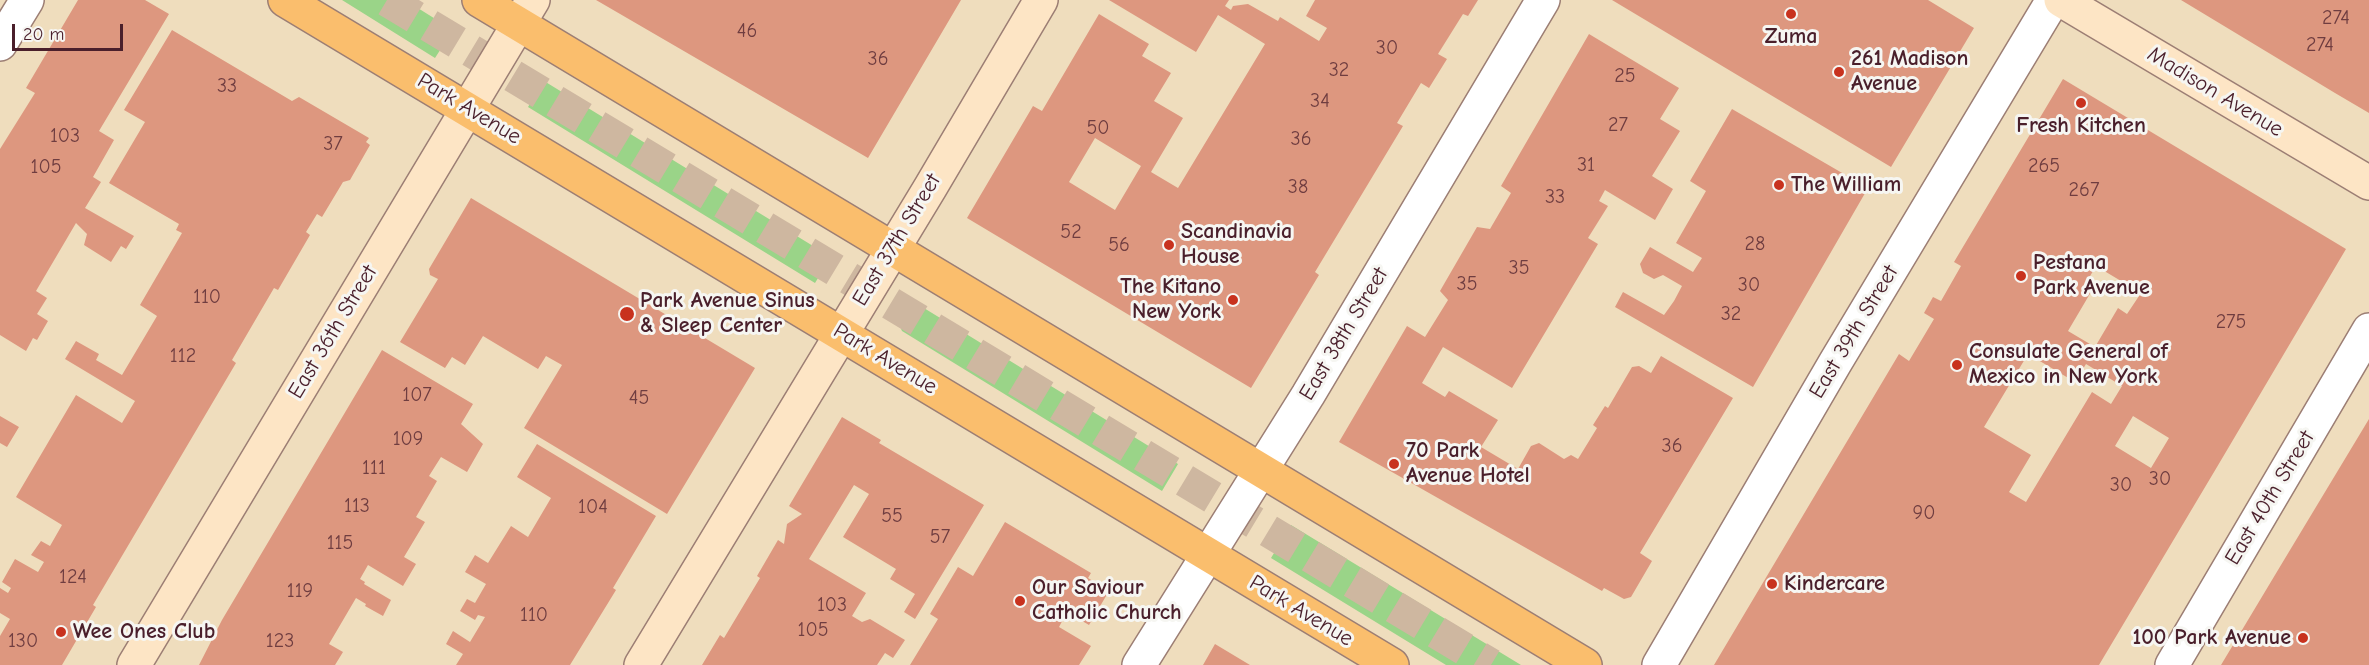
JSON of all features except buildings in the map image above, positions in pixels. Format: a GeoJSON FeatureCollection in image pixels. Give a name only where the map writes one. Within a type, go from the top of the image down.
{"type":"FeatureCollection","features":[{"type":"Feature","properties":{"kind":"main road","name":"Park Avenue"},"geometry":{"type":"LineString","coordinates":[[285,0],[1392,665]]}},
{"type":"Feature","properties":{"kind":"main road"},"geometry":{"type":"LineString","coordinates":[[479,0],[526,12],[892,249],[1585,665]]}},
{"type":"Feature","properties":{"kind":"main road","name":"East 37th Street"},"geometry":{"type":"LineString","coordinates":[[641,665],[1041,0]]}},
{"type":"Feature","properties":{"kind":"main road","name":"Madison Avenue"},"geometry":{"type":"LineString","coordinates":[[2061,0],[2369,183]]}},
{"type":"Feature","properties":{"kind":"main road","name":"East 36th Street"},"geometry":{"type":"LineString","coordinates":[[134,665],[526,12]]}},
{"type":"Feature","properties":{"kind":"street"},"geometry":{"type":"LineString","coordinates":[[0,44],[27,0]]}},
{"type":"Feature","properties":{"kind":"street","name":"East 38th Street"},"geometry":{"type":"LineString","coordinates":[[1139,665],[1308,395],[1543,0]]}},
{"type":"Feature","properties":{"kind":"street","name":"East 39th Street"},"geometry":{"type":"LineString","coordinates":[[1659,665],[1835,363],[2053,0]]}},
{"type":"Feature","properties":{"kind":"street","name":"East 40th Street"},"geometry":{"type":"LineString","coordinates":[[2172,665],[2369,330]]}},
{"type":"Feature","properties":{"kind":"green space"},"geometry":{"type":"Polygon","coordinates":[[[342,0],[405,0],[453,30],[435,58],[342,0]]]}},
{"type":"Feature","properties":{"kind":"green space"},"geometry":{"type":"Polygon","coordinates":[[[544,81],[831,257],[815,283],[528,107],[544,81]]]}},
{"type":"Feature","properties":{"kind":"green space"},"geometry":{"type":"Polygon","coordinates":[[[919,305],[1178,464],[1162,491],[902,331],[898,322],[907,308],[919,305]]]}},
{"type":"Feature","properties":{"kind":"green space"},"geometry":{"type":"Polygon","coordinates":[[[1291,525],[1521,665],[1446,665],[1271,558],[1291,525]]]}},
{"type":"Feature","properties":{"kind":"tunnel"},"geometry":{"type":"LineString","coordinates":[[387,0],[1491,665]]}},
{"type":"Feature","properties":{"kind":"place","name":"Zuma"},"geometry":{"type":"Point","coordinates":[1791,14]}},
{"type":"Feature","properties":{"kind":"place","name":"261 Madison Avenue"},"geometry":{"type":"Point","coordinates":[1839,72]}},
{"type":"Feature","properties":{"kind":"place","name":"Fresh Kitchen"},"geometry":{"type":"Point","coordinates":[2081,103]}},
{"type":"Feature","properties":{"kind":"place","name":"The William"},"geometry":{"type":"Point","coordinates":[1779,185]}},
{"type":"Feature","properties":{"kind":"place","name":"Scandinavia House"},"geometry":{"type":"Point","coordinates":[1169,245]}},
{"type":"Feature","properties":{"kind":"place","name":"Pestana Park Avenue"},"geometry":{"type":"Point","coordinates":[2021,276]}},
{"type":"Feature","properties":{"kind":"place","name":"The Kitano New York"},"geometry":{"type":"Point","coordinates":[1233,300]}},
{"type":"Feature","properties":{"kind":"place","name":"Park Avenue Sinus & Sleep Center"},"geometry":{"type":"Point","coordinates":[627,314]}},
{"type":"Feature","properties":{"kind":"place","name":"Consulate General of Mexico in New York"},"geometry":{"type":"Point","coordinates":[1957,365]}},
{"type":"Feature","properties":{"kind":"place","name":"70 Park Avenue Hotel"},"geometry":{"type":"Point","coordinates":[1394,464]}},
{"type":"Feature","properties":{"kind":"place","name":"Kindercare"},"geometry":{"type":"Point","coordinates":[1772,584]}},
{"type":"Feature","properties":{"kind":"place","name":"Our Saviour Catholic Church"},"geometry":{"type":"Point","coordinates":[1020,601]}},
{"type":"Feature","properties":{"kind":"place","name":"Wee Ones Club"},"geometry":{"type":"Point","coordinates":[61,632]}},
{"type":"Feature","properties":{"kind":"place","name":"100 Park Avenue"},"geometry":{"type":"Point","coordinates":[2303,638]}}]}
